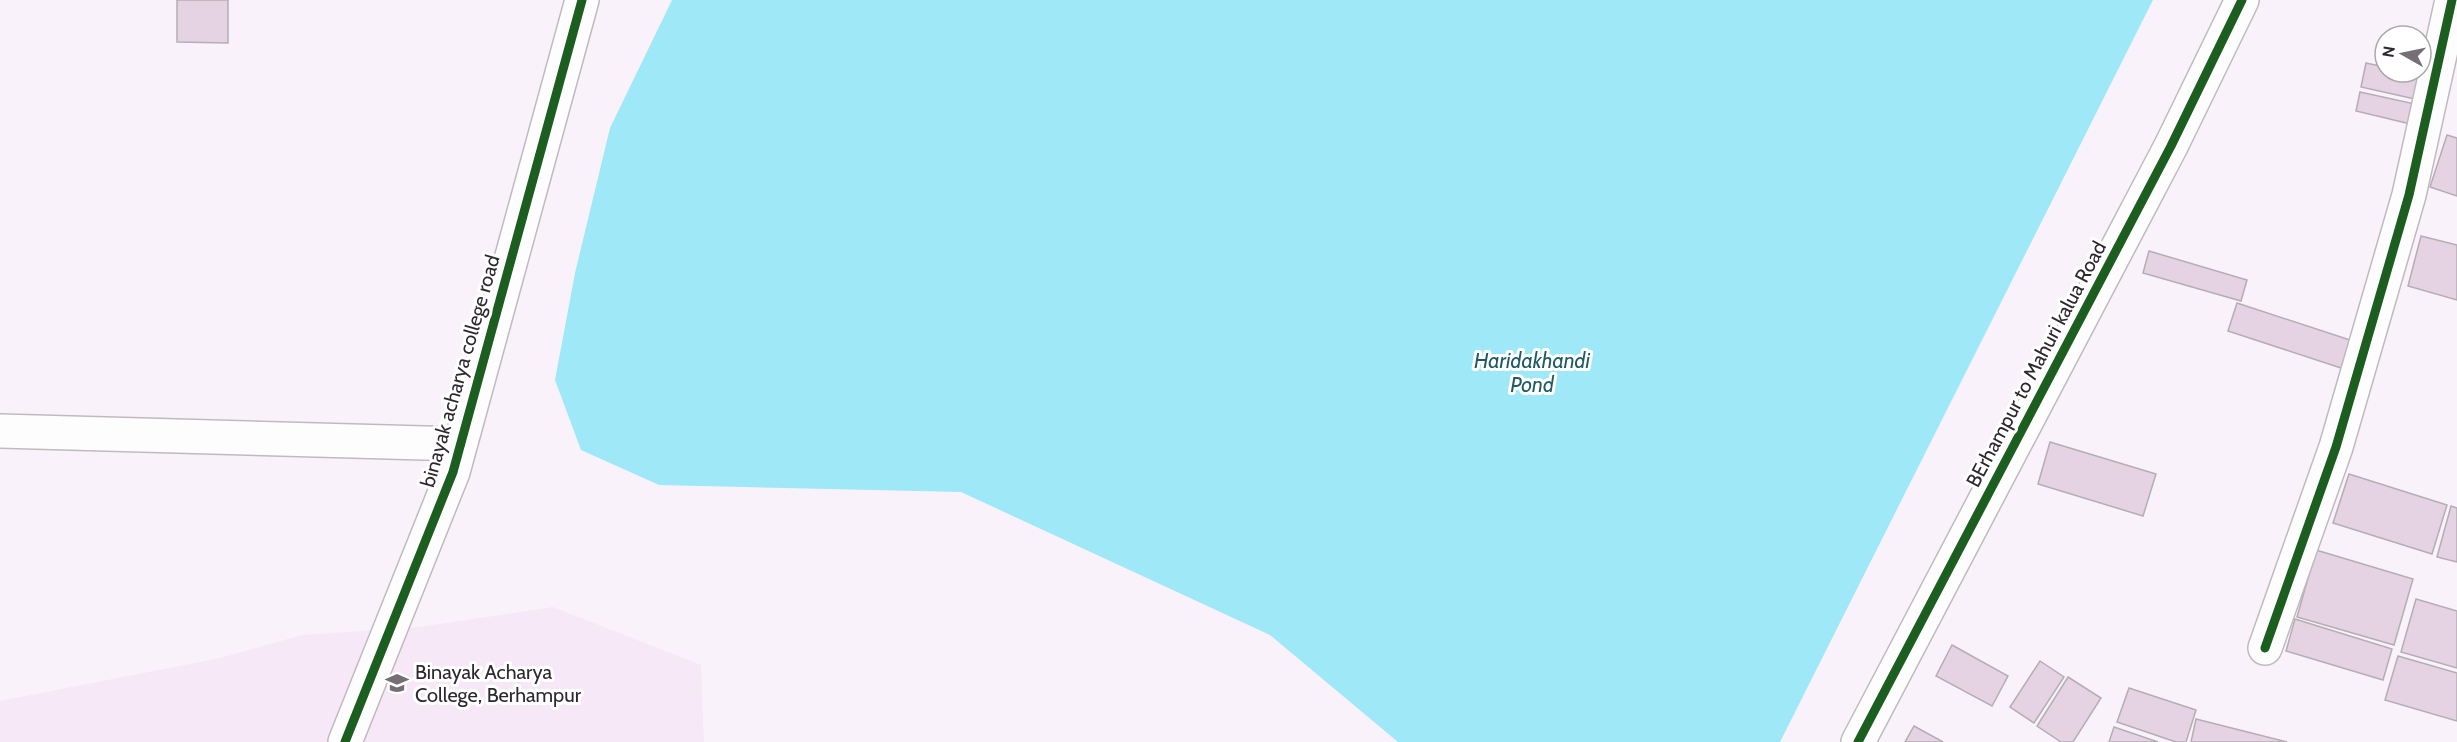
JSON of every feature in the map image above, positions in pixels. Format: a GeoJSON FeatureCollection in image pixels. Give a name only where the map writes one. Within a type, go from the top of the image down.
{"type":"FeatureCollection","features":[{"type":"Feature","properties":{"kind":"street","name":"binayak acharya college road"},"geometry":{"type":"LineString","coordinates":[[345,742],[453,472],[582,0]]}},
{"type":"Feature","properties":{"kind":"street","name":"BErhampur to Mahuri kalua Road"},"geometry":{"type":"LineString","coordinates":[[1858,742],[2171,146],[2242,0]]}},
{"type":"Feature","properties":{"kind":"street"},"geometry":{"type":"LineString","coordinates":[[2265,648],[2343,424],[2409,195],[2452,0]]}},
{"type":"Feature","properties":{"kind":"street"},"geometry":{"type":"LineString","coordinates":[[0,431],[460,444]]}},
{"type":"Feature","properties":{"kind":"shaded area","name":"Binayak Acharya College, Berhampur"},"geometry":{"type":"Polygon","coordinates":[[[553,607],[701,665],[704,742],[0,742],[0,701],[220,658],[302,635],[419,627],[553,607]]]}},
{"type":"Feature","properties":{"kind":"water","name":"Haridakhandi Pond"},"geometry":{"type":"Polygon","coordinates":[[[672,0],[2153,0],[1780,742],[1398,742],[1270,635],[961,492],[659,485],[581,450],[555,380],[575,273],[610,128],[672,0]]]}},
{"type":"Feature","properties":{"kind":"building"},"geometry":{"type":"Polygon","coordinates":[[[177,0],[228,0],[228,43],[177,42],[177,0]]]}},
{"type":"Feature","properties":{"kind":"building"},"geometry":{"type":"Polygon","coordinates":[[[2366,63],[2373,64],[2373,84],[2428,84],[2424,101],[2361,87],[2366,63]]]}},
{"type":"Feature","properties":{"kind":"building"},"geometry":{"type":"Polygon","coordinates":[[[2360,92],[2424,106],[2419,126],[2356,111],[2360,92]]]}},
{"type":"Feature","properties":{"kind":"building"},"geometry":{"type":"Polygon","coordinates":[[[2447,135],[2457,138],[2457,196],[2430,187],[2447,135]]]}},
{"type":"Feature","properties":{"kind":"building"},"geometry":{"type":"Polygon","coordinates":[[[2421,236],[2457,245],[2457,300],[2408,286],[2421,236]]]}},
{"type":"Feature","properties":{"kind":"building"},"geometry":{"type":"Polygon","coordinates":[[[2149,251],[2247,280],[2241,301],[2143,273],[2149,251]]]}},
{"type":"Feature","properties":{"kind":"building"},"geometry":{"type":"Polygon","coordinates":[[[2237,303],[2350,340],[2341,368],[2228,331],[2237,303]]]}},
{"type":"Feature","properties":{"kind":"building"},"geometry":{"type":"Polygon","coordinates":[[[2050,442],[2156,474],[2143,516],[2038,484],[2050,442]]]}},
{"type":"Feature","properties":{"kind":"building"},"geometry":{"type":"Polygon","coordinates":[[[2349,474],[2447,505],[2432,554],[2333,523],[2349,474]]]}},
{"type":"Feature","properties":{"kind":"building"},"geometry":{"type":"Polygon","coordinates":[[[2451,506],[2457,508],[2457,562],[2437,557],[2451,506]]]}},
{"type":"Feature","properties":{"kind":"building"},"geometry":{"type":"Polygon","coordinates":[[[2316,550],[2413,579],[2394,645],[2297,617],[2316,550]]]}},
{"type":"Feature","properties":{"kind":"building"},"geometry":{"type":"Polygon","coordinates":[[[2416,599],[2457,611],[2457,668],[2401,652],[2416,599]]]}},
{"type":"Feature","properties":{"kind":"building"},"geometry":{"type":"Polygon","coordinates":[[[2295,619],[2392,649],[2383,680],[2286,651],[2295,619]]]}},
{"type":"Feature","properties":{"kind":"building"},"geometry":{"type":"Polygon","coordinates":[[[1952,645],[2008,676],[1992,706],[1936,676],[1952,645]]]}},
{"type":"Feature","properties":{"kind":"building"},"geometry":{"type":"Polygon","coordinates":[[[2398,656],[2457,673],[2457,721],[2385,700],[2398,656]]]}},
{"type":"Feature","properties":{"kind":"building"},"geometry":{"type":"Polygon","coordinates":[[[2040,661],[2064,677],[2034,723],[2010,707],[2040,661]]]}},
{"type":"Feature","properties":{"kind":"building"},"geometry":{"type":"Polygon","coordinates":[[[2068,677],[2101,698],[2073,742],[2061,742],[2037,726],[2068,677]]]}},
{"type":"Feature","properties":{"kind":"building"},"geometry":{"type":"Polygon","coordinates":[[[2129,688],[2196,710],[2186,742],[2176,742],[2117,722],[2129,688]]]}},
{"type":"Feature","properties":{"kind":"building"},"geometry":{"type":"Polygon","coordinates":[[[2196,719],[2287,742],[2191,742],[2196,719]]]}},
{"type":"Feature","properties":{"kind":"building"},"geometry":{"type":"Polygon","coordinates":[[[1914,726],[1943,742],[1905,742],[1914,726]]]}},
{"type":"Feature","properties":{"kind":"building"},"geometry":{"type":"Polygon","coordinates":[[[2114,727],[2158,742],[2109,742],[2114,727]]]}},
{"type":"Feature","properties":{"kind":"cycle path"},"geometry":{"type":"LineString","coordinates":[[345,742],[453,472],[582,0]]}},
{"type":"Feature","properties":{"kind":"cycle path"},"geometry":{"type":"LineString","coordinates":[[1858,742],[2171,146],[2242,0]]}},
{"type":"Feature","properties":{"kind":"cycle path"},"geometry":{"type":"LineString","coordinates":[[2265,648],[2336,447],[2409,195],[2452,0]]}},
{"type":"Feature","properties":{"kind":"place","name":"Binayak Acharya College, Berhampur"},"geometry":{"type":"Point","coordinates":[397,683]}}]}
